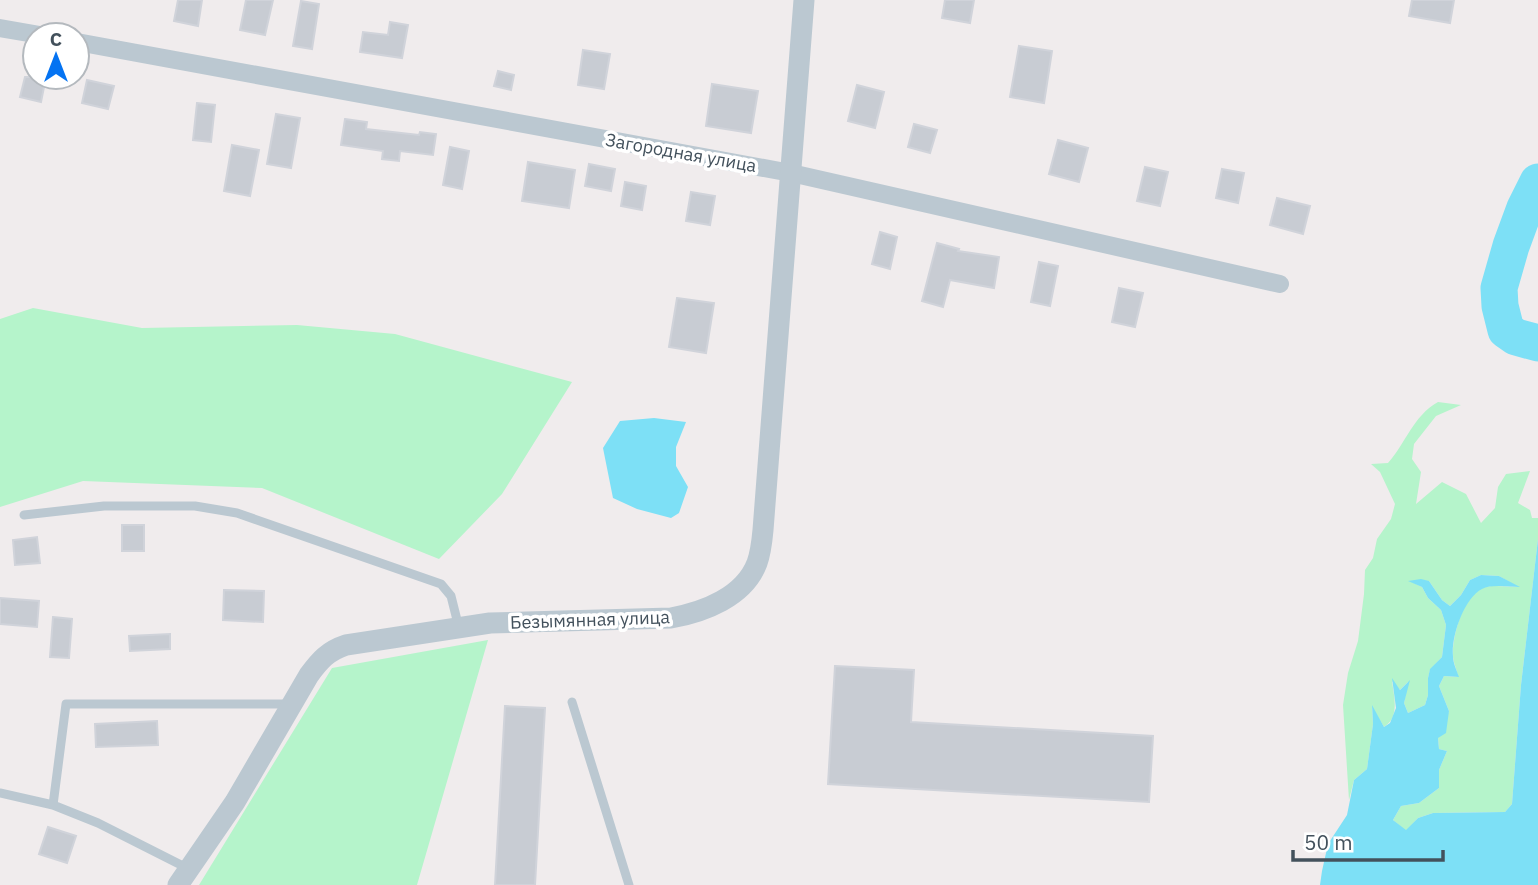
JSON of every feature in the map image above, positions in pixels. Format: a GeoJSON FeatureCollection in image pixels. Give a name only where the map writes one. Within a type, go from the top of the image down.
{"type":"FeatureCollection","features":[{"type":"Feature","properties":{"kind":"street","name":"Безымянная улица"},"geometry":{"type":"LineString","coordinates":[[183,877],[235,802],[320,659],[332,650],[346,645],[490,623],[671,618],[695,613],[717,604],[750,577],[761,548],[804,0]]}},
{"type":"Feature","properties":{"kind":"street"},"geometry":{"type":"LineString","coordinates":[[0,27],[21,31]]}},
{"type":"Feature","properties":{"kind":"street","name":"Загородная улица"},"geometry":{"type":"LineString","coordinates":[[91,45],[791,173],[1280,284]]}},
{"type":"Feature","properties":{"kind":"lane"},"geometry":{"type":"LineString","coordinates":[[24,514],[104,506],[195,506],[237,513],[441,584],[451,596],[458,628]]}},
{"type":"Feature","properties":{"kind":"lane"},"geometry":{"type":"LineString","coordinates":[[572,702],[629,885]]}},
{"type":"Feature","properties":{"kind":"lane"},"geometry":{"type":"LineString","coordinates":[[53,805],[66,704],[292,705]]}},
{"type":"Feature","properties":{"kind":"lane"},"geometry":{"type":"LineString","coordinates":[[0,793],[53,805],[97,823],[183,877]]}},
{"type":"Feature","properties":{"kind":"green space"},"geometry":{"type":"Polygon","coordinates":[[[33,308],[142,328],[297,325],[395,334],[572,382],[502,494],[439,559],[262,488],[83,481],[0,507],[0,319],[33,308]]]}},
{"type":"Feature","properties":{"kind":"green space"},"geometry":{"type":"Polygon","coordinates":[[[1438,402],[1461,405],[1436,416],[1414,444],[1412,459],[1421,472],[1416,504],[1442,482],[1466,494],[1481,523],[1495,508],[1498,487],[1506,474],[1530,471],[1518,503],[1530,510],[1532,518],[1538,518],[1538,539],[1521,685],[1512,804],[1505,812],[1433,813],[1418,818],[1406,831],[1393,820],[1401,806],[1419,803],[1439,788],[1439,770],[1447,751],[1439,749],[1438,738],[1449,711],[1439,686],[1444,676],[1458,677],[1453,647],[1465,606],[1477,591],[1484,587],[1518,587],[1499,576],[1481,575],[1470,580],[1450,606],[1442,600],[1429,581],[1410,581],[1422,587],[1428,598],[1441,610],[1446,625],[1442,657],[1430,670],[1425,705],[1408,713],[1404,703],[1408,682],[1400,690],[1392,681],[1395,700],[1389,723],[1384,727],[1372,707],[1373,724],[1367,769],[1354,780],[1349,800],[1343,705],[1348,673],[1358,641],[1365,570],[1373,558],[1377,539],[1391,519],[1395,504],[1380,472],[1371,464],[1388,463],[1416,422],[1438,402]]]}},
{"type":"Feature","properties":{"kind":"green space"},"geometry":{"type":"Polygon","coordinates":[[[488,640],[417,885],[199,885],[332,668],[488,640]]]}},
{"type":"Feature","properties":{"kind":"water"},"geometry":{"type":"Polygon","coordinates":[[[1499,288],[1515,326],[1526,334],[1538,336],[1538,351],[1515,342],[1507,344],[1502,337],[1496,324],[1499,288]]]}},
{"type":"Feature","properties":{"kind":"water"},"geometry":{"type":"Polygon","coordinates":[[[654,418],[686,422],[676,447],[676,466],[688,487],[679,513],[671,518],[637,509],[613,498],[603,448],[620,421],[654,418]]]}},
{"type":"Feature","properties":{"kind":"water"},"geometry":{"type":"Polygon","coordinates":[[[1538,539],[1538,885],[1320,885],[1328,844],[1347,815],[1354,780],[1367,769],[1373,724],[1372,705],[1384,727],[1390,723],[1396,708],[1392,678],[1400,690],[1410,680],[1404,703],[1408,713],[1425,705],[1430,669],[1442,657],[1446,625],[1441,610],[1428,598],[1422,587],[1408,581],[1429,581],[1442,600],[1450,606],[1470,580],[1481,575],[1499,576],[1520,587],[1486,587],[1476,594],[1464,609],[1453,648],[1459,677],[1444,676],[1439,686],[1449,711],[1446,733],[1438,738],[1439,749],[1447,751],[1439,770],[1439,788],[1419,803],[1401,806],[1393,820],[1406,830],[1418,818],[1433,813],[1505,812],[1512,804],[1521,685],[1538,539]]]}},
{"type":"Feature","properties":{"kind":"building"},"geometry":{"type":"Polygon","coordinates":[[[178,0],[202,0],[198,26],[174,21],[178,0]]]}},
{"type":"Feature","properties":{"kind":"building"},"geometry":{"type":"Polygon","coordinates":[[[246,0],[273,0],[265,35],[240,30],[246,0]]]}},
{"type":"Feature","properties":{"kind":"building"},"geometry":{"type":"Polygon","coordinates":[[[945,0],[974,0],[970,23],[942,18],[945,0]]]}},
{"type":"Feature","properties":{"kind":"building"},"geometry":{"type":"Polygon","coordinates":[[[1412,0],[1454,0],[1450,23],[1409,16],[1412,0]]]}},
{"type":"Feature","properties":{"kind":"building"},"geometry":{"type":"Polygon","coordinates":[[[301,1],[319,4],[312,49],[293,46],[301,1]]]}},
{"type":"Feature","properties":{"kind":"building"},"geometry":{"type":"Polygon","coordinates":[[[390,22],[408,25],[402,58],[360,52],[363,32],[388,35],[390,22]]]}},
{"type":"Feature","properties":{"kind":"building"},"geometry":{"type":"Polygon","coordinates":[[[1019,46],[1052,51],[1044,103],[1010,97],[1019,46]]]}},
{"type":"Feature","properties":{"kind":"building"},"geometry":{"type":"Polygon","coordinates":[[[583,50],[610,54],[604,89],[578,85],[583,50]]]}},
{"type":"Feature","properties":{"kind":"building"},"geometry":{"type":"Polygon","coordinates":[[[498,71],[514,75],[511,90],[494,86],[498,71]]]}},
{"type":"Feature","properties":{"kind":"building"},"geometry":{"type":"Polygon","coordinates":[[[91,81],[114,86],[108,109],[82,103],[85,91],[91,91],[91,81]]]}},
{"type":"Feature","properties":{"kind":"building"},"geometry":{"type":"Polygon","coordinates":[[[712,84],[758,91],[751,133],[706,126],[712,84]]]}},
{"type":"Feature","properties":{"kind":"building"},"geometry":{"type":"Polygon","coordinates":[[[857,85],[884,92],[875,128],[848,121],[857,85]]]}},
{"type":"Feature","properties":{"kind":"building"},"geometry":{"type":"Polygon","coordinates":[[[22,91],[43,91],[41,102],[20,97],[22,91]]]}},
{"type":"Feature","properties":{"kind":"building"},"geometry":{"type":"Polygon","coordinates":[[[197,103],[215,105],[211,142],[193,140],[197,103]]]}},
{"type":"Feature","properties":{"kind":"building"},"geometry":{"type":"Polygon","coordinates":[[[276,114],[300,118],[291,168],[267,164],[276,114]]]}},
{"type":"Feature","properties":{"kind":"building"},"geometry":{"type":"Polygon","coordinates":[[[345,119],[367,122],[366,129],[419,135],[420,132],[436,134],[433,155],[400,151],[399,161],[382,159],[383,151],[341,145],[345,119]]]}},
{"type":"Feature","properties":{"kind":"building"},"geometry":{"type":"Polygon","coordinates":[[[914,124],[937,130],[930,153],[908,147],[914,124]]]}},
{"type":"Feature","properties":{"kind":"building"},"geometry":{"type":"Polygon","coordinates":[[[1058,140],[1088,148],[1079,182],[1049,174],[1058,140]]]}},
{"type":"Feature","properties":{"kind":"building"},"geometry":{"type":"Polygon","coordinates":[[[232,145],[259,150],[250,196],[224,191],[232,145]]]}},
{"type":"Feature","properties":{"kind":"building"},"geometry":{"type":"Polygon","coordinates":[[[450,147],[469,151],[462,189],[443,185],[450,147]]]}},
{"type":"Feature","properties":{"kind":"building"},"geometry":{"type":"Polygon","coordinates":[[[528,162],[575,170],[569,208],[522,201],[528,162]]]}},
{"type":"Feature","properties":{"kind":"building"},"geometry":{"type":"Polygon","coordinates":[[[589,164],[615,169],[611,191],[585,186],[589,164]]]}},
{"type":"Feature","properties":{"kind":"building"},"geometry":{"type":"Polygon","coordinates":[[[1145,167],[1168,172],[1160,206],[1137,201],[1145,167]]]}},
{"type":"Feature","properties":{"kind":"building"},"geometry":{"type":"Polygon","coordinates":[[[1222,169],[1244,173],[1238,203],[1216,198],[1222,169]]]}},
{"type":"Feature","properties":{"kind":"building"},"geometry":{"type":"Polygon","coordinates":[[[625,182],[646,186],[642,210],[621,206],[625,182]]]}},
{"type":"Feature","properties":{"kind":"building"},"geometry":{"type":"Polygon","coordinates":[[[691,192],[715,196],[710,225],[686,221],[691,192]]]}},
{"type":"Feature","properties":{"kind":"building"},"geometry":{"type":"Polygon","coordinates":[[[1277,198],[1310,206],[1303,234],[1270,225],[1277,198]]]}},
{"type":"Feature","properties":{"kind":"building"},"geometry":{"type":"Polygon","coordinates":[[[880,232],[897,237],[890,269],[872,264],[880,232]]]}},
{"type":"Feature","properties":{"kind":"building"},"geometry":{"type":"Polygon","coordinates":[[[937,243],[959,249],[958,251],[999,257],[994,288],[950,280],[943,307],[922,301],[937,243]]]}},
{"type":"Feature","properties":{"kind":"building"},"geometry":{"type":"Polygon","coordinates":[[[1039,262],[1058,266],[1050,306],[1031,302],[1039,262]]]}},
{"type":"Feature","properties":{"kind":"building"},"geometry":{"type":"Polygon","coordinates":[[[1119,288],[1143,293],[1135,327],[1112,322],[1119,288]]]}},
{"type":"Feature","properties":{"kind":"building"},"geometry":{"type":"Polygon","coordinates":[[[677,298],[714,303],[706,353],[669,347],[677,298]]]}},
{"type":"Feature","properties":{"kind":"building"},"geometry":{"type":"Polygon","coordinates":[[[122,525],[144,525],[144,551],[122,551],[122,525]]]}},
{"type":"Feature","properties":{"kind":"building"},"geometry":{"type":"Polygon","coordinates":[[[37,537],[40,563],[15,565],[13,540],[37,537]]]}},
{"type":"Feature","properties":{"kind":"building"},"geometry":{"type":"Polygon","coordinates":[[[224,590],[264,591],[263,622],[223,620],[224,590]]]}},
{"type":"Feature","properties":{"kind":"building"},"geometry":{"type":"Polygon","coordinates":[[[0,598],[39,601],[37,627],[0,624],[0,598]]]}},
{"type":"Feature","properties":{"kind":"building"},"geometry":{"type":"Polygon","coordinates":[[[53,617],[72,619],[69,658],[50,657],[53,617]]]}},
{"type":"Feature","properties":{"kind":"building"},"geometry":{"type":"Polygon","coordinates":[[[170,634],[170,649],[130,651],[129,636],[170,634]]]}},
{"type":"Feature","properties":{"kind":"building"},"geometry":{"type":"Polygon","coordinates":[[[835,666],[914,670],[911,722],[1153,736],[1149,802],[828,784],[835,666]]]}},
{"type":"Feature","properties":{"kind":"building"},"geometry":{"type":"Polygon","coordinates":[[[505,706],[545,708],[535,885],[495,885],[505,706]]]}},
{"type":"Feature","properties":{"kind":"building"},"geometry":{"type":"Polygon","coordinates":[[[157,721],[158,745],[96,747],[95,724],[157,721]]]}},
{"type":"Feature","properties":{"kind":"building"},"geometry":{"type":"Polygon","coordinates":[[[48,827],[76,836],[67,863],[39,854],[48,827]]]}},
{"type":"Feature","properties":{"kind":"waterway"},"geometry":{"type":"LineString","coordinates":[[1538,182],[1511,246],[1499,288],[1506,330],[1516,337],[1538,343]]}}]}
